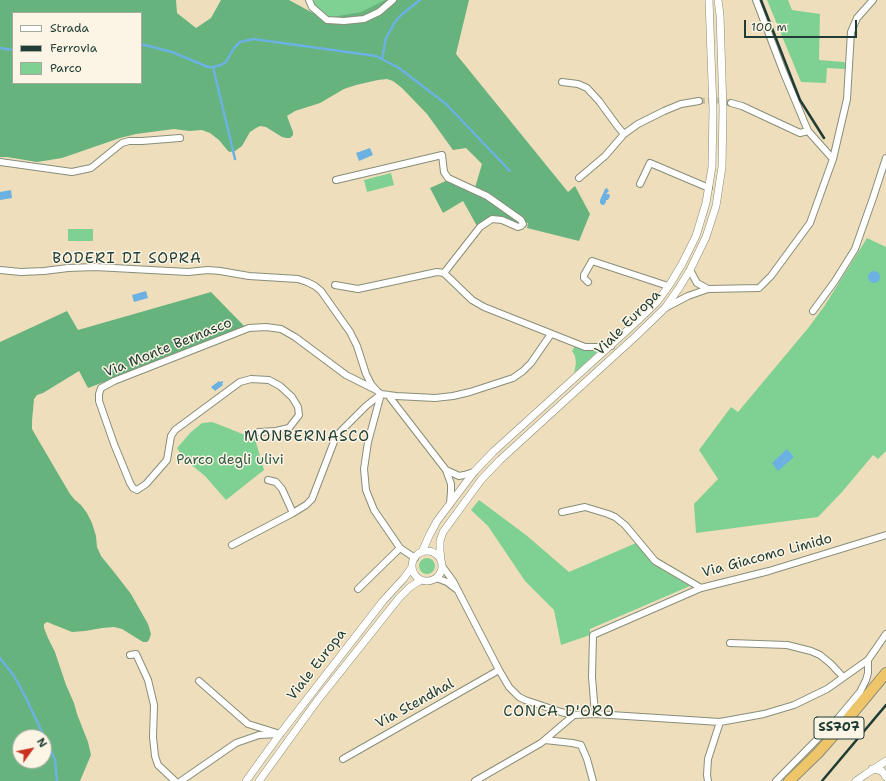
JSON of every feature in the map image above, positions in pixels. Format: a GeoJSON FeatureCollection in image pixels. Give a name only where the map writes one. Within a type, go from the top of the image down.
{"type":"FeatureCollection","features":[{"type":"Feature","properties":{"kind":"highway","name":"SS707"},"geometry":{"type":"LineString","coordinates":[[789,781],[818,753],[886,673]]}},
{"type":"Feature","properties":{"kind":"street"},"geometry":{"type":"LineString","coordinates":[[309,0],[312,8],[327,20],[344,21],[364,19],[379,12],[393,0]]}},
{"type":"Feature","properties":{"kind":"street","name":"Viale Europa"},"geometry":{"type":"LineString","coordinates":[[246,781],[280,734],[383,600],[404,578],[412,567],[415,558],[422,552],[428,536],[437,521],[474,472],[493,452],[611,346],[657,302],[682,264],[696,236],[706,204],[712,167],[713,110],[709,0]]}},
{"type":"Feature","properties":{"kind":"street","name":"Viale Europa"},"geometry":{"type":"LineString","coordinates":[[259,781],[316,701],[404,591],[421,580],[429,581],[436,578],[441,571],[440,541],[443,532],[481,480],[500,460],[665,308],[690,270],[706,237],[716,206],[722,167],[723,103],[720,15],[718,0]]}},
{"type":"Feature","properties":{"kind":"street"},"geometry":{"type":"LineString","coordinates":[[756,0],[808,131],[833,159]]}},
{"type":"Feature","properties":{"kind":"street"},"geometry":{"type":"LineString","coordinates":[[665,308],[688,296],[708,289],[759,288],[771,276],[810,223],[833,159],[847,99],[851,32],[857,18],[873,0]]}},
{"type":"Feature","properties":{"kind":"street"},"geometry":{"type":"LineString","coordinates":[[562,82],[578,84],[587,88],[599,101],[624,134]]}},
{"type":"Feature","properties":{"kind":"street"},"geometry":{"type":"LineString","coordinates":[[579,178],[605,156],[624,134],[638,124],[681,104],[698,101]]}},
{"type":"Feature","properties":{"kind":"street"},"geometry":{"type":"LineString","coordinates":[[731,103],[742,106],[800,133],[808,131]]}},
{"type":"Feature","properties":{"kind":"street"},"geometry":{"type":"LineString","coordinates":[[0,162],[72,172],[91,168],[122,143],[129,141],[180,138]]}},
{"type":"Feature","properties":{"kind":"street"},"geometry":{"type":"LineString","coordinates":[[336,180],[442,155],[444,172],[448,178],[487,196],[521,220],[523,224],[518,227],[502,220],[492,220],[480,227],[444,273]]}},
{"type":"Feature","properties":{"kind":"street"},"geometry":{"type":"LineString","coordinates":[[813,311],[835,281],[855,249],[866,221],[886,158]]}},
{"type":"Feature","properties":{"kind":"street"},"geometry":{"type":"LineString","coordinates":[[640,184],[650,163],[709,188]]}},
{"type":"Feature","properties":{"kind":"street"},"geometry":{"type":"LineString","coordinates":[[588,282],[584,278],[584,275],[592,261],[668,286]]}},
{"type":"Feature","properties":{"kind":"street"},"geometry":{"type":"LineString","coordinates":[[0,270],[21,272],[95,267],[188,272],[208,270],[249,276],[298,279],[315,286],[321,291],[350,332],[357,346],[366,374],[371,384],[376,390],[384,395],[446,470],[451,484],[450,504]]}},
{"type":"Feature","properties":{"kind":"street"},"geometry":{"type":"LineString","coordinates":[[690,270],[697,283],[708,289]]}},
{"type":"Feature","properties":{"kind":"street"},"geometry":{"type":"LineString","coordinates":[[335,285],[358,289],[437,272],[444,273],[472,300],[484,307],[585,347],[611,346]]}},
{"type":"Feature","properties":{"kind":"street","name":"Via Monte Bernasco"},"geometry":{"type":"LineString","coordinates":[[259,432],[276,431],[289,428],[299,415],[298,407],[292,397],[280,386],[269,380],[251,379],[240,382],[175,430],[171,436],[167,460],[146,484],[137,490],[133,488],[130,483],[114,444],[99,400],[99,394],[101,388],[114,381],[249,328],[266,327],[281,329],[295,337],[346,374],[376,390]]}},
{"type":"Feature","properties":{"kind":"street"},"geometry":{"type":"LineString","coordinates":[[232,545],[293,513],[306,505],[312,499],[335,439],[366,406],[384,395],[435,398],[453,396],[513,378],[532,363],[551,334]]}},
{"type":"Feature","properties":{"kind":"street"},"geometry":{"type":"LineString","coordinates":[[384,395],[368,442],[364,469],[366,490],[374,510],[400,548],[415,558]]}},
{"type":"Feature","properties":{"kind":"street"},"geometry":{"type":"LineString","coordinates":[[446,470],[459,476],[474,472]]}},
{"type":"Feature","properties":{"kind":"street"},"geometry":{"type":"LineString","coordinates":[[268,480],[276,482],[282,489],[293,513]]}},
{"type":"Feature","properties":{"kind":"street","name":"Via Giacomo Limido"},"geometry":{"type":"LineString","coordinates":[[562,512],[585,507],[615,517],[625,525],[655,561],[700,588],[769,571],[886,535]]}},
{"type":"Feature","properties":{"kind":"street"},"geometry":{"type":"LineString","coordinates":[[358,589],[400,548]]}},
{"type":"Feature","properties":{"kind":"street"},"geometry":{"type":"LineString","coordinates":[[422,552],[431,552],[435,554],[451,577],[499,670],[509,686],[519,697],[574,715],[595,714],[720,722],[764,714],[794,705],[827,689],[843,676],[868,660],[886,634]]}},
{"type":"Feature","properties":{"kind":"street"},"geometry":{"type":"LineString","coordinates":[[412,567],[414,575],[421,580]]}},
{"type":"Feature","properties":{"kind":"street"},"geometry":{"type":"LineString","coordinates":[[436,578],[447,582],[457,590]]}},
{"type":"Feature","properties":{"kind":"street"},"geometry":{"type":"LineString","coordinates":[[595,714],[592,677],[593,635],[700,588]]}},
{"type":"Feature","properties":{"kind":"street"},"geometry":{"type":"LineString","coordinates":[[730,643],[787,645],[810,651],[820,655],[843,676]]}},
{"type":"Feature","properties":{"kind":"street"},"geometry":{"type":"LineString","coordinates":[[130,655],[136,654],[148,680],[154,705],[153,737],[155,756],[158,765],[175,781]]}},
{"type":"Feature","properties":{"kind":"street"},"geometry":{"type":"LineString","coordinates":[[776,781],[839,717],[860,692],[868,672],[868,660]]}},
{"type":"Feature","properties":{"kind":"street","name":"Via Stendhal"},"geometry":{"type":"LineString","coordinates":[[343,759],[499,670]]}},
{"type":"Feature","properties":{"kind":"street"},"geometry":{"type":"LineString","coordinates":[[199,681],[248,724],[280,734]]}},
{"type":"Feature","properties":{"kind":"street"},"geometry":{"type":"LineString","coordinates":[[475,781],[545,740],[574,715]]}},
{"type":"Feature","properties":{"kind":"street"},"geometry":{"type":"LineString","coordinates":[[708,781],[706,776],[708,759],[720,722]]}},
{"type":"Feature","properties":{"kind":"street"},"geometry":{"type":"LineString","coordinates":[[181,781],[236,743],[259,735],[280,734]]}},
{"type":"Feature","properties":{"kind":"street"},"geometry":{"type":"LineString","coordinates":[[545,740],[581,745],[587,758],[593,781]]}},
{"type":"Feature","properties":{"kind":"street"},"geometry":{"type":"LineString","coordinates":[[856,781],[886,761]]}},
{"type":"Feature","properties":{"kind":"street"},"geometry":{"type":"LineString","coordinates":[[872,769],[882,772],[886,777]]}},
{"type":"Feature","properties":{"kind":"green space"},"geometry":{"type":"Polygon","coordinates":[[[0,0],[176,0],[177,13],[196,28],[211,18],[221,0],[289,0],[313,13],[332,17],[361,12],[385,0],[469,0],[456,54],[568,192],[575,186],[590,214],[579,241],[527,228],[528,223],[518,224],[491,217],[477,226],[463,201],[443,213],[430,188],[448,180],[474,191],[482,164],[466,148],[453,150],[427,114],[402,88],[393,81],[387,79],[344,89],[320,103],[295,111],[287,116],[293,132],[293,135],[290,138],[282,137],[266,127],[260,126],[250,132],[242,146],[235,151],[228,151],[219,140],[210,133],[202,130],[189,131],[174,129],[136,134],[120,138],[62,158],[37,162],[0,157],[0,0]]]}},
{"type":"Feature","properties":{"kind":"green space"},"geometry":{"type":"Polygon","coordinates":[[[311,0],[389,0],[363,17],[328,17],[314,6],[311,0]]]}},
{"type":"Feature","properties":{"kind":"green space"},"geometry":{"type":"Polygon","coordinates":[[[767,0],[788,0],[792,10],[820,14],[819,60],[844,62],[848,66],[845,69],[827,68],[826,83],[801,82],[767,0]]]}},
{"type":"Feature","properties":{"kind":"green space"},"geometry":{"type":"Polygon","coordinates":[[[391,173],[394,185],[367,192],[364,180],[391,173]]]}},
{"type":"Feature","properties":{"kind":"green space"},"geometry":{"type":"Polygon","coordinates":[[[68,229],[93,229],[93,241],[68,241],[68,229]]]}},
{"type":"Feature","properties":{"kind":"green space"},"geometry":{"type":"Polygon","coordinates":[[[867,238],[886,247],[886,451],[878,459],[873,455],[842,492],[818,517],[696,533],[694,504],[718,479],[699,450],[731,407],[738,412],[809,327],[825,305],[867,238]]]}},
{"type":"Feature","properties":{"kind":"green space"},"geometry":{"type":"Polygon","coordinates":[[[211,292],[247,329],[88,388],[79,371],[43,393],[37,395],[34,399],[32,429],[70,494],[87,513],[92,523],[96,536],[97,547],[101,556],[131,594],[148,624],[151,634],[147,642],[143,642],[122,629],[114,627],[72,632],[47,622],[44,624],[44,628],[55,652],[88,742],[91,755],[80,781],[0,781],[0,342],[67,311],[78,330],[211,292]]]}},
{"type":"Feature","properties":{"kind":"green space"},"geometry":{"type":"Polygon","coordinates":[[[575,346],[596,350],[597,352],[574,373],[576,363],[575,356],[572,351],[575,346]]]}},
{"type":"Feature","properties":{"kind":"green space","name":"Parco degli ulivi"},"geometry":{"type":"Polygon","coordinates":[[[212,422],[255,439],[264,470],[226,500],[205,476],[183,458],[177,448],[191,432],[202,423],[212,422]]]}},
{"type":"Feature","properties":{"kind":"green space"},"geometry":{"type":"Polygon","coordinates":[[[479,500],[526,535],[569,572],[636,543],[654,565],[690,586],[590,629],[590,635],[561,645],[554,610],[525,581],[488,526],[471,510],[479,500]]]}},
{"type":"Feature","properties":{"kind":"green space"},"geometry":{"type":"Polygon","coordinates":[[[424,558],[430,558],[435,563],[433,572],[430,574],[424,574],[419,569],[419,563],[424,558]]]}},
{"type":"Feature","properties":{"kind":"water"},"geometry":{"type":"Polygon","coordinates":[[[370,148],[373,155],[359,161],[356,153],[370,148]]]}},
{"type":"Feature","properties":{"kind":"water"},"geometry":{"type":"Polygon","coordinates":[[[607,188],[609,191],[606,194],[609,194],[610,196],[604,205],[602,205],[600,200],[605,189],[607,188]]]}},
{"type":"Feature","properties":{"kind":"water"},"geometry":{"type":"Polygon","coordinates":[[[11,190],[12,198],[0,200],[0,192],[11,190]]]}},
{"type":"Feature","properties":{"kind":"water"},"geometry":{"type":"Polygon","coordinates":[[[872,271],[876,271],[880,277],[876,283],[872,283],[868,279],[868,275],[872,271]]]}},
{"type":"Feature","properties":{"kind":"water"},"geometry":{"type":"Polygon","coordinates":[[[146,291],[148,298],[134,302],[132,295],[146,291]]]}},
{"type":"Feature","properties":{"kind":"water"},"geometry":{"type":"Polygon","coordinates":[[[219,381],[223,381],[223,385],[215,391],[211,387],[219,381]]]}},
{"type":"Feature","properties":{"kind":"water"},"geometry":{"type":"Polygon","coordinates":[[[787,449],[794,457],[778,471],[772,463],[787,449]]]}},
{"type":"Feature","properties":{"kind":"waterway"},"geometry":{"type":"LineString","coordinates":[[382,59],[386,38],[395,22],[401,15],[420,0]]}},
{"type":"Feature","properties":{"kind":"waterway"},"geometry":{"type":"LineString","coordinates":[[142,44],[172,52],[208,67],[221,65],[226,62],[234,48],[240,42],[253,39],[376,56],[399,68],[446,104],[510,171]]}},
{"type":"Feature","properties":{"kind":"waterway"},"geometry":{"type":"LineString","coordinates":[[0,48],[12,50]]}},
{"type":"Feature","properties":{"kind":"waterway"},"geometry":{"type":"LineString","coordinates":[[213,67],[235,159]]}},
{"type":"Feature","properties":{"kind":"waterway"},"geometry":{"type":"LineString","coordinates":[[0,658],[14,676],[26,698],[55,760],[57,781]]}},
{"type":"Feature","properties":{"kind":"tunnel"},"geometry":{"type":"LineString","coordinates":[[699,101],[716,100],[731,103]]}},
{"type":"Feature","properties":{"kind":"railway"},"geometry":{"type":"LineString","coordinates":[[761,0],[800,100],[824,138]]}},
{"type":"Feature","properties":{"kind":"railway"},"geometry":{"type":"LineString","coordinates":[[822,781],[886,705]]}},
{"type":"Feature","properties":{"kind":"district","name":"BODERI DI SOPRA"},"geometry":{"type":"Point","coordinates":[127,259]}},
{"type":"Feature","properties":{"kind":"district","name":"MONBERNASCO"},"geometry":{"type":"Point","coordinates":[307,437]}},
{"type":"Feature","properties":{"kind":"district","name":"CONCA D'ORO"},"geometry":{"type":"Point","coordinates":[559,712]}}]}
